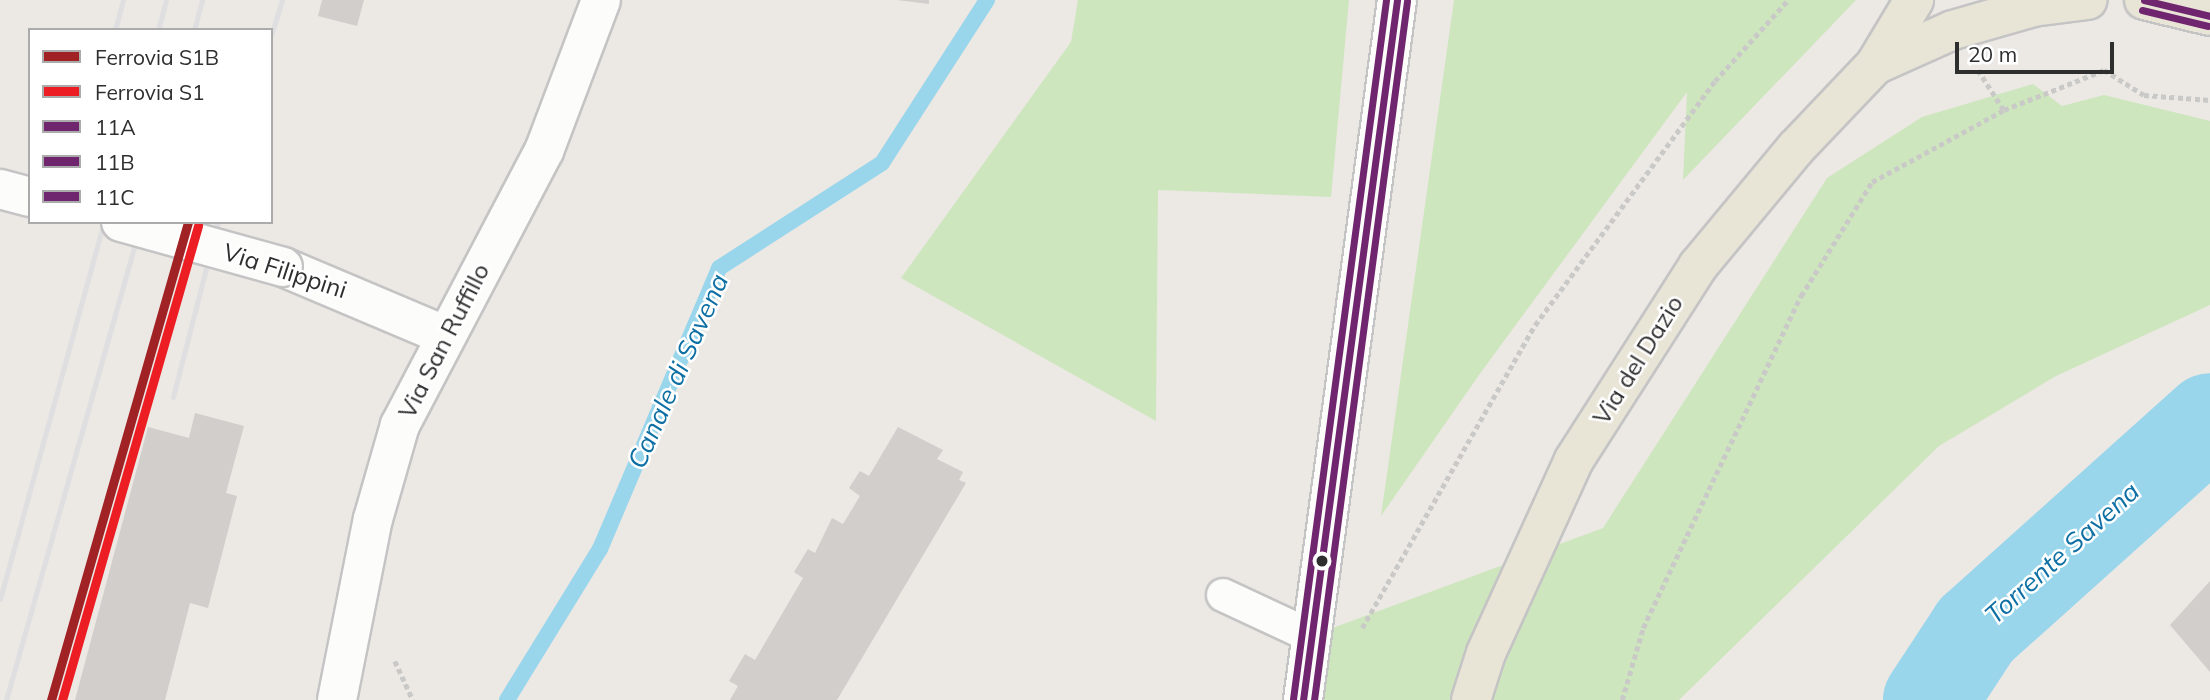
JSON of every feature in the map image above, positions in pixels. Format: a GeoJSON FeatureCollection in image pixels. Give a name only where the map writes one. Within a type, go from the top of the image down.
{"type":"FeatureCollection","features":[{"type":"Feature","properties":{"kind":"main road","name":"Via del Dazio"},"geometry":{"type":"LineString","coordinates":[[1471,700],[1486,653],[1574,460],[1683,289],[1796,148],[1875,65],[1914,0]]}},
{"type":"Feature","properties":{"kind":"main road","name":"Via del Dazio"},"geometry":{"type":"LineString","coordinates":[[1875,65],[1953,30],[2033,7],[2088,0]]}},
{"type":"Feature","properties":{"kind":"main road"},"geometry":{"type":"LineString","coordinates":[[2144,0],[2210,16]]}},
{"type":"Feature","properties":{"kind":"street","name":"Via San Ruffillo"},"geometry":{"type":"LineString","coordinates":[[337,700],[373,519],[400,425],[444,335],[544,151],[601,0]]}},
{"type":"Feature","properties":{"kind":"street"},"geometry":{"type":"LineString","coordinates":[[1303,700],[1397,0]]}},
{"type":"Feature","properties":{"kind":"street"},"geometry":{"type":"LineString","coordinates":[[0,189],[28,196]]}},
{"type":"Feature","properties":{"kind":"street","name":"Via Filippini"},"geometry":{"type":"LineString","coordinates":[[128,224],[283,267],[444,335]]}},
{"type":"Feature","properties":{"kind":"lane"},"geometry":{"type":"LineString","coordinates":[[1223,595],[1311,636]]}},
{"type":"Feature","properties":{"kind":"path"},"geometry":{"type":"LineString","coordinates":[[1357,637],[1535,325],[1716,81],[1788,0]]}},
{"type":"Feature","properties":{"kind":"path"},"geometry":{"type":"LineString","coordinates":[[1622,700],[1643,628],[1801,296],[1872,182],[2004,110],[2104,70],[2144,96],[2210,100]]}},
{"type":"Feature","properties":{"kind":"green space"},"geometry":{"type":"Polygon","coordinates":[[[1078,0],[1349,0],[1331,197],[1158,190],[1156,421],[901,278],[1071,42],[1078,0]]]}},
{"type":"Feature","properties":{"kind":"green space"},"geometry":{"type":"Polygon","coordinates":[[[1454,0],[1856,0],[1683,180],[1687,92],[1479,375],[1381,516],[1454,0]]]}},
{"type":"Feature","properties":{"kind":"green space"},"geometry":{"type":"Polygon","coordinates":[[[2033,84],[2062,106],[2104,95],[2210,121],[2210,305],[2056,376],[1939,446],[1679,700],[1302,700],[1311,636],[1603,528],[1827,178],[1922,117],[2033,84]]]}},
{"type":"Feature","properties":{"kind":"building"},"geometry":{"type":"Polygon","coordinates":[[[322,0],[364,0],[357,26],[318,16],[322,0]]]}},
{"type":"Feature","properties":{"kind":"building"},"geometry":{"type":"Polygon","coordinates":[[[897,0],[929,0],[929,4],[897,0]]]}},
{"type":"Feature","properties":{"kind":"building"},"geometry":{"type":"Polygon","coordinates":[[[195,413],[244,426],[226,493],[237,496],[208,608],[190,603],[165,700],[75,700],[148,427],[189,438],[195,413]]]}},
{"type":"Feature","properties":{"kind":"building"},"geometry":{"type":"Polygon","coordinates":[[[898,427],[943,450],[937,459],[963,472],[959,480],[966,483],[837,700],[730,700],[738,686],[729,681],[745,654],[755,660],[803,578],[794,572],[808,549],[815,553],[832,518],[843,524],[860,496],[849,488],[860,471],[869,476],[898,427]]]}},
{"type":"Feature","properties":{"kind":"building"},"geometry":{"type":"Polygon","coordinates":[[[2210,581],[2210,672],[2170,625],[2210,581]]]}},
{"type":"Feature","properties":{"kind":"waterway","name":"Canale di Savena"},"geometry":{"type":"LineString","coordinates":[[507,700],[600,549],[719,268],[882,163],[987,0]]}},
{"type":"Feature","properties":{"kind":"waterway","name":"Torrente Savena"},"geometry":{"type":"LineString","coordinates":[[1930,700],[1976,630],[2210,420]]}},
{"type":"Feature","properties":{"kind":"railway"},"geometry":{"type":"LineString","coordinates":[[116,28],[123,0]]}},
{"type":"Feature","properties":{"kind":"railway"},"geometry":{"type":"LineString","coordinates":[[159,28],[166,0]]}},
{"type":"Feature","properties":{"kind":"railway"},"geometry":{"type":"LineString","coordinates":[[195,28],[202,0]]}},
{"type":"Feature","properties":{"kind":"railway"},"geometry":{"type":"LineString","coordinates":[[273,29],[282,0]]}},
{"type":"Feature","properties":{"kind":"railway"},"geometry":{"type":"LineString","coordinates":[[0,599],[103,224]]}},
{"type":"Feature","properties":{"kind":"railway"},"geometry":{"type":"LineString","coordinates":[[6,700],[140,224]]}},
{"type":"Feature","properties":{"kind":"railway"},"geometry":{"type":"LineString","coordinates":[[173,397],[217,224]]}},
{"type":"Feature","properties":{"kind":"rail line","name":"S1B"},"geometry":{"type":"LineString","coordinates":[[51,700],[187,224]]}},
{"type":"Feature","properties":{"kind":"rail line","name":"S1"},"geometry":{"type":"LineString","coordinates":[[62,700],[198,225]]}},
{"type":"Feature","properties":{"kind":"transit line","name":"11C"},"geometry":{"type":"LineString","coordinates":[[1293,699],[1386,0]]}},
{"type":"Feature","properties":{"kind":"transit line","name":"11A"},"geometry":{"type":"LineString","coordinates":[[1303,700],[1397,0]]}},
{"type":"Feature","properties":{"kind":"transit line","name":"11A"},"geometry":{"type":"LineString","coordinates":[[2144,0],[2210,16]]}},
{"type":"Feature","properties":{"kind":"transit line","name":"11B"},"geometry":{"type":"LineString","coordinates":[[1314,700],[1407,1]]}},
{"type":"Feature","properties":{"kind":"transit line","name":"11B"},"geometry":{"type":"LineString","coordinates":[[2142,10],[2208,26]]}}]}
